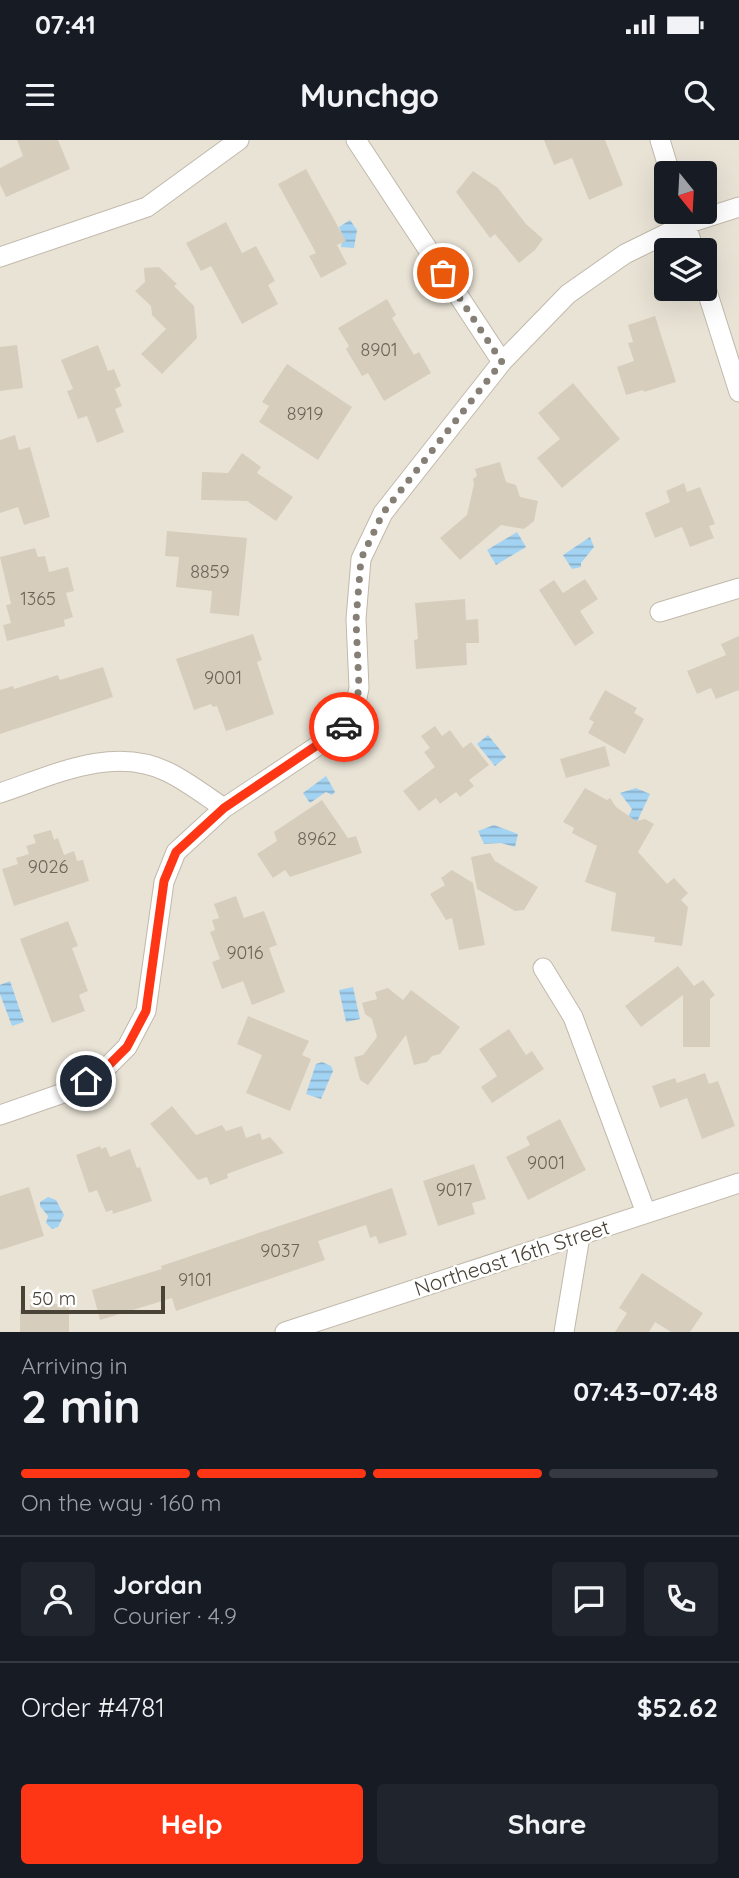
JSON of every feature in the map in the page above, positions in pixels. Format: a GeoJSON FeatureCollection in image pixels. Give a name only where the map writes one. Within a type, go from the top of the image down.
{"type":"FeatureCollection","features":[{"type":"Feature","properties":{"kind":"street"},"geometry":{"type":"LineString","coordinates":[[0,257],[147,207],[239,140]]}},
{"type":"Feature","properties":{"kind":"street"},"geometry":{"type":"LineString","coordinates":[[356,140],[502,362]]}},
{"type":"Feature","properties":{"kind":"street"},"geometry":{"type":"LineString","coordinates":[[660,140],[666,161]]}},
{"type":"Feature","properties":{"kind":"street"},"geometry":{"type":"LineString","coordinates":[[718,211],[739,206]]}},
{"type":"Feature","properties":{"kind":"street"},"geometry":{"type":"LineString","coordinates":[[0,1115],[69,1091],[103,1071],[127,1047],[146,1011],[164,881],[176,852],[224,808],[343,729],[354,712],[359,688],[356,620],[361,559],[383,513],[502,362],[568,294],[674,224]]}},
{"type":"Feature","properties":{"kind":"street"},"geometry":{"type":"LineString","coordinates":[[710,301],[739,392]]}},
{"type":"Feature","properties":{"kind":"street"},"geometry":{"type":"LineString","coordinates":[[660,612],[739,588]]}},
{"type":"Feature","properties":{"kind":"street"},"geometry":{"type":"LineString","coordinates":[[0,793],[102,761],[134,761],[168,772],[224,808]]}},
{"type":"Feature","properties":{"kind":"street"},"geometry":{"type":"LineString","coordinates":[[542,968],[573,1017],[646,1213]]}},
{"type":"Feature","properties":{"kind":"street","name":"Northeast 16th Street"},"geometry":{"type":"LineString","coordinates":[[285,1332],[739,1183]]}},
{"type":"Feature","properties":{"kind":"street"},"geometry":{"type":"LineString","coordinates":[[564,1332],[580,1236]]}},
{"type":"Feature","properties":{"kind":"shaded area"},"geometry":{"type":"Polygon","coordinates":[[[0,140],[739,140],[739,1332],[0,1332],[0,140]]]}},
{"type":"Feature","properties":{"kind":"water"},"geometry":{"type":"Polygon","coordinates":[[[350,220],[357,230],[354,248],[341,247],[343,236],[339,227],[350,220]]]}},
{"type":"Feature","properties":{"kind":"water"},"geometry":{"type":"Polygon","coordinates":[[[517,532],[526,547],[496,565],[487,550],[517,532]]]}},
{"type":"Feature","properties":{"kind":"water"},"geometry":{"type":"Polygon","coordinates":[[[590,537],[594,547],[581,563],[581,567],[572,569],[563,555],[590,537]]]}},
{"type":"Feature","properties":{"kind":"water"},"geometry":{"type":"Polygon","coordinates":[[[488,735],[506,757],[495,766],[477,744],[488,735]]]}},
{"type":"Feature","properties":{"kind":"water"},"geometry":{"type":"Polygon","coordinates":[[[326,776],[335,792],[332,795],[326,792],[310,803],[303,793],[326,776]]]}},
{"type":"Feature","properties":{"kind":"water"},"geometry":{"type":"Polygon","coordinates":[[[636,788],[650,794],[635,826],[626,821],[632,809],[620,793],[636,788]]]}},
{"type":"Feature","properties":{"kind":"water"},"geometry":{"type":"Polygon","coordinates":[[[494,825],[518,834],[515,847],[501,843],[484,844],[478,831],[494,825]]]}},
{"type":"Feature","properties":{"kind":"water"},"geometry":{"type":"Polygon","coordinates":[[[10,981],[24,1022],[12,1026],[0,994],[0,985],[10,981]]]}},
{"type":"Feature","properties":{"kind":"water"},"geometry":{"type":"Polygon","coordinates":[[[353,987],[360,1019],[346,1022],[339,990],[353,987]]]}},
{"type":"Feature","properties":{"kind":"water"},"geometry":{"type":"Polygon","coordinates":[[[322,1062],[331,1066],[333,1071],[321,1099],[306,1094],[316,1064],[322,1062]]]}},
{"type":"Feature","properties":{"kind":"water"},"geometry":{"type":"Polygon","coordinates":[[[48,1197],[56,1200],[64,1215],[58,1227],[52,1229],[46,1223],[48,1216],[40,1206],[40,1202],[48,1197]]]}},
{"type":"Feature","properties":{"kind":"building"},"geometry":{"type":"Polygon","coordinates":[[[17,140],[58,140],[70,169],[6,197],[0,184],[0,168],[23,156],[17,140]]]}},
{"type":"Feature","properties":{"kind":"building"},"geometry":{"type":"Polygon","coordinates":[[[544,140],[605,140],[623,185],[589,200],[572,158],[554,165],[544,140]]]}},
{"type":"Feature","properties":{"kind":"building"},"geometry":{"type":"Polygon","coordinates":[[[306,169],[346,241],[337,245],[347,264],[321,278],[309,256],[316,253],[278,184],[306,169]]]}},
{"type":"Feature","properties":{"kind":"building"},"geometry":{"type":"Polygon","coordinates":[[[473,171],[498,188],[526,224],[543,239],[535,250],[519,263],[495,234],[490,238],[456,192],[473,171]]]}},
{"type":"Feature","properties":{"kind":"building"},"geometry":{"type":"Polygon","coordinates":[[[226,222],[242,253],[256,246],[275,281],[268,285],[278,304],[242,324],[211,266],[201,271],[186,243],[226,222]]]}},
{"type":"Feature","properties":{"kind":"building"},"geometry":{"type":"Polygon","coordinates":[[[159,267],[194,306],[197,338],[162,374],[141,354],[166,329],[152,315],[151,306],[135,291],[145,282],[144,268],[159,267]]]}},
{"type":"Feature","properties":{"kind":"building"},"geometry":{"type":"Polygon","coordinates":[[[387,299],[396,315],[392,318],[414,355],[419,352],[431,373],[384,401],[368,373],[362,376],[346,349],[349,346],[338,328],[387,299]]]}},
{"type":"Feature","properties":{"kind":"building"},"geometry":{"type":"Polygon","coordinates":[[[655,316],[676,382],[626,395],[617,367],[634,361],[628,343],[633,342],[628,325],[655,316]]]}},
{"type":"Feature","properties":{"kind":"building"},"geometry":{"type":"Polygon","coordinates":[[[17,345],[23,388],[0,391],[0,347],[17,345]]]}},
{"type":"Feature","properties":{"kind":"building"},"geometry":{"type":"Polygon","coordinates":[[[98,345],[108,371],[114,369],[121,386],[115,389],[122,406],[115,409],[124,432],[97,443],[87,416],[78,419],[67,391],[73,389],[61,360],[98,345]]]}},
{"type":"Feature","properties":{"kind":"building"},"geometry":{"type":"Polygon","coordinates":[[[287,364],[352,407],[318,460],[259,422],[269,406],[262,402],[287,364]]]}},
{"type":"Feature","properties":{"kind":"building"},"geometry":{"type":"Polygon","coordinates":[[[573,383],[620,439],[562,488],[537,458],[560,439],[538,413],[573,383]]]}},
{"type":"Feature","properties":{"kind":"building"},"geometry":{"type":"Polygon","coordinates":[[[15,435],[19,450],[30,447],[50,517],[24,525],[18,507],[0,513],[0,440],[15,435]]]}},
{"type":"Feature","properties":{"kind":"building"},"geometry":{"type":"Polygon","coordinates":[[[242,453],[261,467],[257,473],[293,497],[276,521],[247,501],[201,500],[202,472],[228,473],[242,453]]]}},
{"type":"Feature","properties":{"kind":"building"},"geometry":{"type":"Polygon","coordinates":[[[500,462],[506,482],[516,485],[520,497],[538,501],[534,521],[524,529],[501,525],[460,560],[440,538],[467,515],[473,479],[477,476],[475,469],[500,462]]]}},
{"type":"Feature","properties":{"kind":"building"},"geometry":{"type":"Polygon","coordinates":[[[684,483],[687,492],[700,487],[715,524],[709,526],[714,538],[690,547],[682,527],[655,538],[645,513],[670,502],[666,491],[684,483]]]}},
{"type":"Feature","properties":{"kind":"building"},"geometry":{"type":"Polygon","coordinates":[[[167,531],[247,538],[239,616],[210,613],[212,591],[176,587],[179,557],[165,556],[167,531]]]}},
{"type":"Feature","properties":{"kind":"building"},"geometry":{"type":"Polygon","coordinates":[[[35,548],[38,557],[45,556],[49,572],[68,567],[74,591],[66,593],[73,617],[64,620],[65,626],[7,641],[3,625],[11,623],[6,605],[11,604],[0,557],[35,548]]]}},
{"type":"Feature","properties":{"kind":"building"},"geometry":{"type":"Polygon","coordinates":[[[585,579],[598,599],[580,611],[594,633],[575,646],[539,590],[554,580],[563,593],[585,579]]]}},
{"type":"Feature","properties":{"kind":"building"},"geometry":{"type":"Polygon","coordinates":[[[465,599],[466,620],[478,619],[479,643],[466,643],[467,665],[416,669],[414,640],[418,639],[415,603],[465,599]]]}},
{"type":"Feature","properties":{"kind":"building"},"geometry":{"type":"Polygon","coordinates":[[[253,634],[262,660],[257,662],[274,714],[226,731],[217,706],[213,707],[211,704],[194,710],[176,659],[253,634]]]}},
{"type":"Feature","properties":{"kind":"building"},"geometry":{"type":"Polygon","coordinates":[[[739,636],[739,690],[716,699],[711,688],[697,694],[687,671],[726,655],[721,644],[739,636]]]}},
{"type":"Feature","properties":{"kind":"building"},"geometry":{"type":"Polygon","coordinates":[[[103,667],[113,697],[0,734],[0,690],[13,686],[14,689],[58,675],[60,680],[103,667]]]}},
{"type":"Feature","properties":{"kind":"building"},"geometry":{"type":"Polygon","coordinates":[[[605,690],[637,708],[634,713],[644,719],[625,754],[588,733],[594,722],[589,719],[605,690]]]}},
{"type":"Feature","properties":{"kind":"building"},"geometry":{"type":"Polygon","coordinates":[[[435,726],[442,736],[450,730],[463,748],[471,742],[489,765],[469,780],[474,786],[460,797],[456,792],[440,804],[436,798],[419,811],[403,791],[435,767],[424,752],[430,748],[421,736],[435,726]]]}},
{"type":"Feature","properties":{"kind":"building"},"geometry":{"type":"Polygon","coordinates":[[[605,746],[610,766],[566,778],[560,759],[605,746]]]}},
{"type":"Feature","properties":{"kind":"building"},"geometry":{"type":"Polygon","coordinates":[[[585,788],[607,800],[610,798],[616,807],[636,821],[645,819],[654,824],[638,852],[667,884],[674,878],[688,893],[681,900],[688,907],[682,946],[654,942],[655,937],[611,931],[616,893],[585,882],[597,846],[572,833],[574,828],[563,822],[585,788]]]}},
{"type":"Feature","properties":{"kind":"building"},"geometry":{"type":"Polygon","coordinates":[[[322,800],[348,838],[356,836],[362,853],[290,877],[285,870],[273,878],[257,854],[277,841],[274,832],[322,800]]]}},
{"type":"Feature","properties":{"kind":"building"},"geometry":{"type":"Polygon","coordinates":[[[51,830],[54,840],[58,838],[64,855],[74,851],[77,861],[83,860],[89,881],[14,906],[2,869],[18,864],[16,858],[29,854],[26,846],[36,843],[33,835],[51,830]]]}},
{"type":"Feature","properties":{"kind":"building"},"geometry":{"type":"Polygon","coordinates":[[[490,853],[495,861],[538,887],[524,910],[515,911],[477,889],[471,857],[490,853]]]}},
{"type":"Feature","properties":{"kind":"building"},"geometry":{"type":"Polygon","coordinates":[[[452,870],[473,883],[485,945],[459,950],[452,918],[446,920],[430,894],[445,885],[441,878],[452,870]]]}},
{"type":"Feature","properties":{"kind":"building"},"geometry":{"type":"Polygon","coordinates":[[[236,896],[244,918],[264,911],[277,945],[269,948],[285,992],[252,1005],[243,981],[222,989],[212,962],[220,959],[210,932],[215,930],[212,920],[219,918],[214,904],[236,896]]]}},
{"type":"Feature","properties":{"kind":"building"},"geometry":{"type":"Polygon","coordinates":[[[68,921],[78,946],[72,948],[88,991],[79,995],[85,1011],[52,1023],[20,939],[68,921]]]}},
{"type":"Feature","properties":{"kind":"building"},"geometry":{"type":"Polygon","coordinates":[[[678,966],[694,986],[703,980],[715,995],[710,999],[710,1047],[683,1047],[683,995],[641,1027],[625,1006],[678,966]]]}},
{"type":"Feature","properties":{"kind":"building"},"geometry":{"type":"Polygon","coordinates":[[[388,988],[403,1000],[411,990],[460,1027],[440,1054],[432,1056],[427,1062],[414,1065],[406,1035],[368,1085],[360,1080],[354,1057],[363,1055],[377,1037],[372,1019],[365,1014],[362,1003],[377,999],[375,992],[388,988]]]}},
{"type":"Feature","properties":{"kind":"building"},"geometry":{"type":"Polygon","coordinates":[[[248,1016],[309,1041],[302,1055],[311,1059],[290,1111],[246,1093],[262,1055],[237,1044],[248,1016]]]}},
{"type":"Feature","properties":{"kind":"building"},"geometry":{"type":"Polygon","coordinates":[[[509,1029],[526,1055],[532,1051],[544,1069],[492,1103],[481,1087],[497,1076],[479,1049],[509,1029]]]}},
{"type":"Feature","properties":{"kind":"building"},"geometry":{"type":"Polygon","coordinates":[[[705,1073],[709,1084],[718,1081],[735,1126],[702,1139],[687,1098],[660,1108],[652,1086],[675,1078],[677,1083],[705,1073]]]}},
{"type":"Feature","properties":{"kind":"building"},"geometry":{"type":"Polygon","coordinates":[[[172,1106],[196,1135],[222,1125],[226,1131],[242,1126],[246,1138],[260,1133],[262,1140],[270,1137],[284,1153],[227,1174],[228,1178],[210,1185],[207,1177],[198,1180],[150,1124],[172,1106]]]}},
{"type":"Feature","properties":{"kind":"building"},"geometry":{"type":"Polygon","coordinates":[[[560,1119],[586,1170],[528,1200],[506,1157],[530,1145],[526,1137],[560,1119]]]}},
{"type":"Feature","properties":{"kind":"building"},"geometry":{"type":"Polygon","coordinates":[[[100,1146],[101,1149],[106,1147],[110,1157],[130,1149],[137,1168],[140,1167],[152,1201],[113,1214],[112,1210],[106,1212],[97,1190],[89,1193],[76,1155],[100,1146]]]}},
{"type":"Feature","properties":{"kind":"building"},"geometry":{"type":"Polygon","coordinates":[[[474,1164],[486,1199],[472,1203],[475,1214],[438,1226],[423,1181],[474,1164]]]}},
{"type":"Feature","properties":{"kind":"building"},"geometry":{"type":"Polygon","coordinates":[[[29,1187],[44,1236],[0,1250],[0,1196],[29,1187]]]}},
{"type":"Feature","properties":{"kind":"building"},"geometry":{"type":"Polygon","coordinates":[[[392,1188],[407,1235],[379,1244],[376,1236],[370,1238],[366,1225],[318,1241],[325,1260],[176,1311],[172,1298],[100,1320],[92,1290],[162,1269],[161,1266],[392,1188]]]}},
{"type":"Feature","properties":{"kind":"building"},"geometry":{"type":"Polygon","coordinates":[[[642,1273],[703,1313],[690,1332],[671,1332],[655,1322],[649,1332],[615,1332],[627,1313],[619,1308],[642,1273]]]}},
{"type":"Feature","properties":{"kind":"building"},"geometry":{"type":"Polygon","coordinates":[[[30,1304],[69,1304],[69,1332],[20,1332],[20,1310],[30,1310],[30,1304]]]}},
{"type":"Feature","properties":{"kind":"way so far"},"geometry":{"type":"LineString","coordinates":[[344,727],[354,712],[359,688],[356,620],[361,559],[383,513],[502,362],[443,273]]}},
{"type":"Feature","properties":{"kind":"route"},"geometry":{"type":"LineString","coordinates":[[86,1081],[103,1071],[127,1047],[146,1011],[164,881],[176,852],[224,808],[344,727]]}}]}
